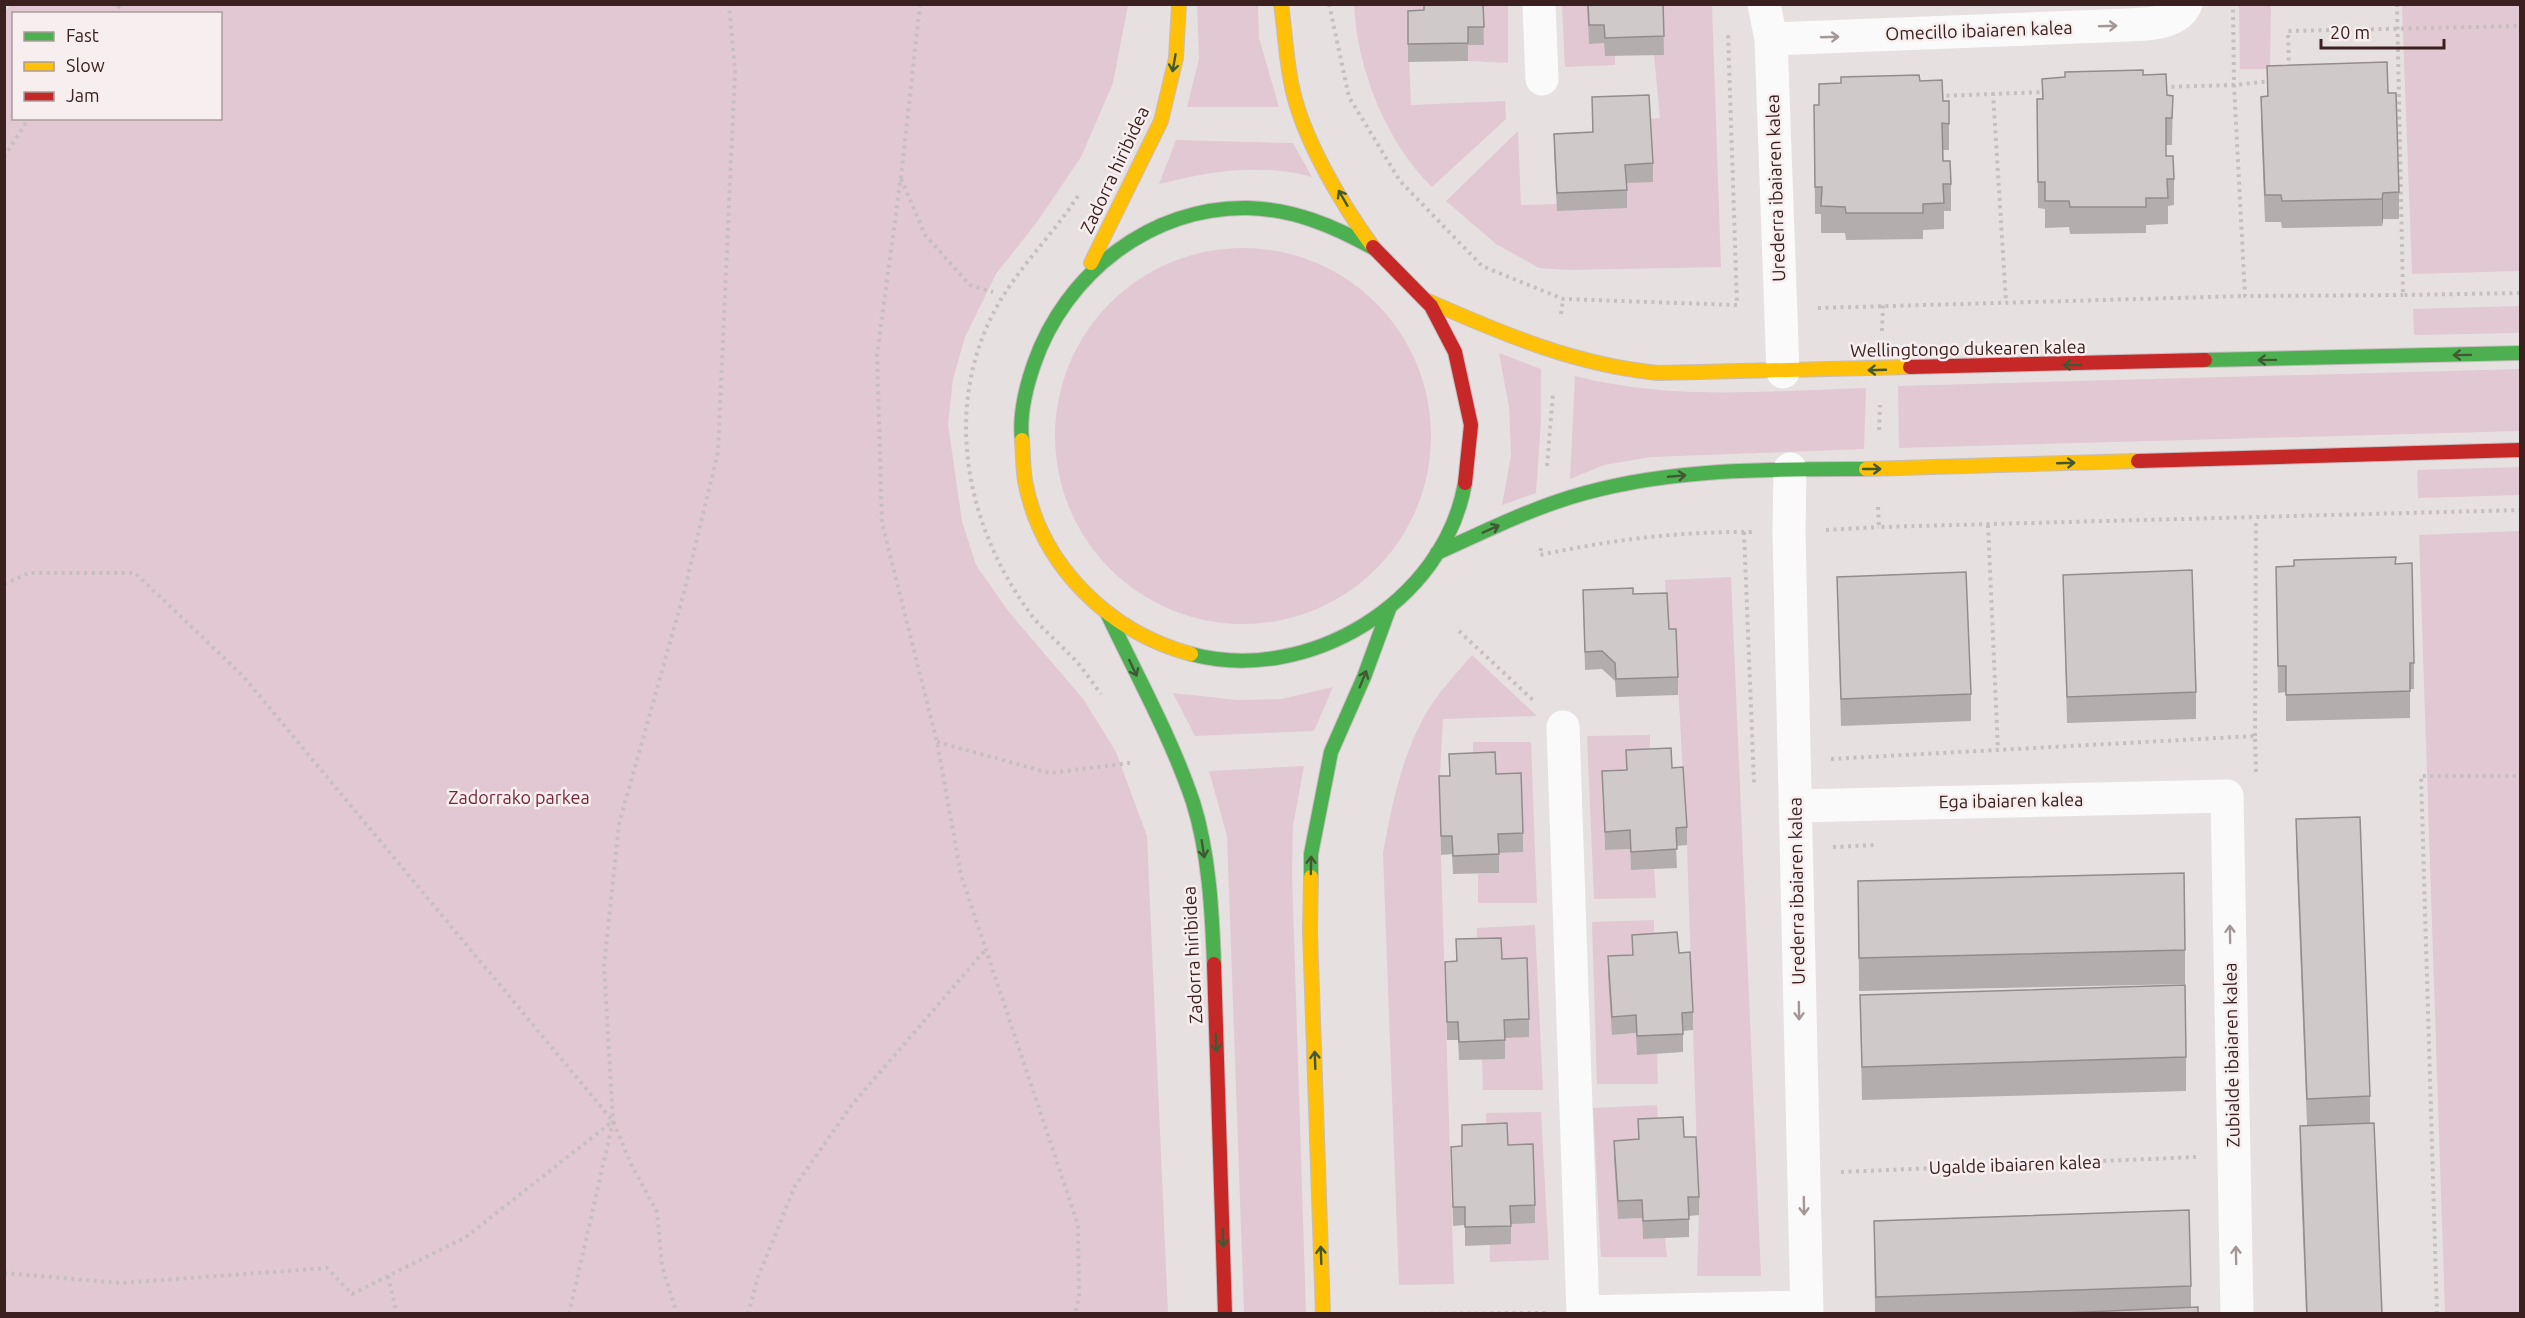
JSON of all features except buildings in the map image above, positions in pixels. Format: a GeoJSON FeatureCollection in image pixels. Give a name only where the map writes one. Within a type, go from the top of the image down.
{"type":"FeatureCollection","features":[{"type":"Feature","properties":{"kind":"main road","name":"Zadorra hiribidea"},"geometry":{"type":"LineString","coordinates":[[1084,276],[1161,121],[1176,58],[1179,4]]}},
{"type":"Feature","properties":{"kind":"main road"},"geometry":{"type":"LineString","coordinates":[[1281,4],[1293,92],[1306,125],[1340,194],[1373,248],[1428,301],[1459,360],[1471,426],[1463,492],[1437,553],[1389,609],[1353,633],[1313,650],[1270,659],[1227,660],[1185,653],[1144,638],[1108,615],[1069,577],[1040,530],[1023,478],[1019,423],[1029,370],[1051,319],[1084,276],[1125,243],[1173,220],[1224,209],[1276,210],[1327,223],[1373,248]]}},
{"type":"Feature","properties":{"kind":"main road","name":"Wellingtongo dukearen kalea"},"geometry":{"type":"LineString","coordinates":[[1428,301],[1556,353],[1621,371],[1783,372],[2520,354]]}},
{"type":"Feature","properties":{"kind":"main road"},"geometry":{"type":"LineString","coordinates":[[1437,553],[1544,505],[1637,480],[1677,475],[1790,469],[1878,469],[2520,450]]}},
{"type":"Feature","properties":{"kind":"main road"},"geometry":{"type":"LineString","coordinates":[[1323,1314],[1310,931],[1311,854],[1331,752],[1365,677],[1389,609]]}},
{"type":"Feature","properties":{"kind":"main road","name":"Zadorra hiribidea"},"geometry":{"type":"LineString","coordinates":[[1108,615],[1174,753],[1193,803],[1204,848],[1213,942],[1225,1314]]}},
{"type":"Feature","properties":{"kind":"street"},"geometry":{"type":"LineString","coordinates":[[1539,4],[1542,79]]}},
{"type":"Feature","properties":{"kind":"street","name":"Urederra ibaiaren kalea"},"geometry":{"type":"LineString","coordinates":[[1764,4],[1771,39],[1783,372]]}},
{"type":"Feature","properties":{"kind":"street","name":"Omecillo ibaiaren kalea"},"geometry":{"type":"LineString","coordinates":[[1771,39],[2129,25],[2160,22],[2184,8]]}},
{"type":"Feature","properties":{"kind":"street","name":"Urederra ibaiaren kalea"},"geometry":{"type":"LineString","coordinates":[[1790,469],[1789,533],[1807,1310]]}},
{"type":"Feature","properties":{"kind":"street"},"geometry":{"type":"LineString","coordinates":[[1563,727],[1583,1313],[1807,1310]]}},
{"type":"Feature","properties":{"kind":"street","name":"Ega ibaiaren kalea"},"geometry":{"type":"LineString","coordinates":[[1795,806],[2227,796]]}},
{"type":"Feature","properties":{"kind":"street","name":"Zubialde ibaiaren kalea"},"geometry":{"type":"LineString","coordinates":[[2227,796],[2237,1314]]}},
{"type":"Feature","properties":{"kind":"path"},"geometry":{"type":"LineString","coordinates":[[569,1314],[613,1121],[604,966],[619,824],[683,596],[718,452],[735,71],[729,4]]}},
{"type":"Feature","properties":{"kind":"path"},"geometry":{"type":"LineString","coordinates":[[920,4],[901,178],[877,355],[882,523],[937,742],[961,875],[1078,1225],[1078,1298],[1075,1314]]}},
{"type":"Feature","properties":{"kind":"path"},"geometry":{"type":"LineString","coordinates":[[1329,4],[1349,97],[1400,181],[1482,266],[1563,299],[1737,305],[1728,28]]}},
{"type":"Feature","properties":{"kind":"path"},"geometry":{"type":"LineString","coordinates":[[2233,4],[2234,85],[2246,296]]}},
{"type":"Feature","properties":{"kind":"path"},"geometry":{"type":"LineString","coordinates":[[2397,4],[2403,295]]}},
{"type":"Feature","properties":{"kind":"path"},"geometry":{"type":"LineString","coordinates":[[2289,79],[2288,31],[2520,26]]}},
{"type":"Feature","properties":{"kind":"path"},"geometry":{"type":"LineString","coordinates":[[2154,88],[2234,85],[2278,80]]}},
{"type":"Feature","properties":{"kind":"path"},"geometry":{"type":"LineString","coordinates":[[1936,96],[2050,91]]}},
{"type":"Feature","properties":{"kind":"path"},"geometry":{"type":"LineString","coordinates":[[1993,93],[2006,302]]}},
{"type":"Feature","properties":{"kind":"path"},"geometry":{"type":"LineString","coordinates":[[4,157],[29,120]]}},
{"type":"Feature","properties":{"kind":"path"},"geometry":{"type":"LineString","coordinates":[[901,178],[925,235],[970,285],[993,292]]}},
{"type":"Feature","properties":{"kind":"path"},"geometry":{"type":"LineString","coordinates":[[1814,308],[2246,296],[2520,293]]}},
{"type":"Feature","properties":{"kind":"path"},"geometry":{"type":"LineString","coordinates":[[1563,299],[1556,353],[1540,555],[1628,538],[1713,531],[1789,533],[1879,527]]}},
{"type":"Feature","properties":{"kind":"path"},"geometry":{"type":"LineString","coordinates":[[2256,519],[2255,736],[2257,783]]}},
{"type":"Feature","properties":{"kind":"path"},"geometry":{"type":"LineString","coordinates":[[1988,525],[1998,750]]}},
{"type":"Feature","properties":{"kind":"path"},"geometry":{"type":"LineString","coordinates":[[4,584],[29,573],[135,573],[243,676],[613,1121],[631,1164],[657,1212],[662,1266],[677,1314]]}},
{"type":"Feature","properties":{"kind":"path"},"geometry":{"type":"LineString","coordinates":[[1459,631],[1563,727]]}},
{"type":"Feature","properties":{"kind":"path"},"geometry":{"type":"LineString","coordinates":[[1819,759],[2255,736]]}},
{"type":"Feature","properties":{"kind":"path"},"geometry":{"type":"LineString","coordinates":[[937,742],[1050,773],[1130,763]]}},
{"type":"Feature","properties":{"kind":"path"},"geometry":{"type":"LineString","coordinates":[[2438,1314],[2421,776],[2520,776]]}},
{"type":"Feature","properties":{"kind":"path"},"geometry":{"type":"LineString","coordinates":[[1832,847],[1880,845]]}},
{"type":"Feature","properties":{"kind":"path"},"geometry":{"type":"LineString","coordinates":[[748,1314],[758,1277],[795,1186],[851,1106],[986,949]]}},
{"type":"Feature","properties":{"kind":"path"},"geometry":{"type":"LineString","coordinates":[[4,1273],[121,1282],[327,1268],[352,1294],[466,1237],[613,1121]]}},
{"type":"Feature","properties":{"kind":"path"},"geometry":{"type":"LineString","coordinates":[[2196,1145],[2197,1163]]}},
{"type":"Feature","properties":{"kind":"path","name":"Ugalde ibaiaren kalea"},"geometry":{"type":"LineString","coordinates":[[1834,1172],[2197,1157]]}},
{"type":"Feature","properties":{"kind":"path"},"geometry":{"type":"LineString","coordinates":[[388,1276],[397,1314]]}},
{"type":"Feature","properties":{"kind":"path"},"geometry":{"type":"LineString","coordinates":[[1400,1314],[1583,1313]]}},
{"type":"Feature","properties":{"kind":"green space","name":"Zadorrako parkea"},"geometry":{"type":"Polygon","coordinates":[[[12,4],[1128,5],[1113,83],[1081,157],[1037,222],[996,274],[965,337],[953,379],[948,424],[962,521],[976,565],[1009,612],[1084,700],[1116,752],[1147,836],[1168,1313],[5,1313],[4,12],[12,4]]]}},
{"type":"Feature","properties":{"kind":"green space"},"geometry":{"type":"Polygon","coordinates":[[[1197,5],[1258,5],[1259,38],[1279,107],[1187,107],[1199,59],[1197,5]]]}},
{"type":"Feature","properties":{"kind":"green space"},"geometry":{"type":"Polygon","coordinates":[[[1354,5],[1424,5],[1424,29],[1408,30],[1411,105],[1505,101],[1506,119],[1432,187],[1401,149],[1377,103],[1361,54],[1354,5]]]}},
{"type":"Feature","properties":{"kind":"green space"},"geometry":{"type":"Polygon","coordinates":[[[1482,5],[1508,5],[1508,63],[1468,61],[1468,45],[1484,45],[1482,5]]]}},
{"type":"Feature","properties":{"kind":"green space"},"geometry":{"type":"Polygon","coordinates":[[[1562,5],[1587,5],[1589,43],[1604,43],[1605,56],[1615,55],[1615,65],[1565,67],[1562,5]]]}},
{"type":"Feature","properties":{"kind":"green space"},"geometry":{"type":"Polygon","coordinates":[[[1645,5],[1712,5],[1721,267],[1568,270],[1539,268],[1496,244],[1446,201],[1518,131],[1521,205],[1557,204],[1558,211],[1625,183],[1650,119],[1660,118],[1654,55],[1645,5]]]}},
{"type":"Feature","properties":{"kind":"green space"},"geometry":{"type":"Polygon","coordinates":[[[2239,5],[2271,5],[2270,69],[2240,69],[2239,5]]]}},
{"type":"Feature","properties":{"kind":"green space"},"geometry":{"type":"Polygon","coordinates":[[[2402,5],[2520,5],[2520,271],[2412,274],[2402,5]]]}},
{"type":"Feature","properties":{"kind":"green space"},"geometry":{"type":"Polygon","coordinates":[[[1176,140],[1293,143],[1312,177],[1273,170],[1235,170],[1197,175],[1159,184],[1176,140]]]}},
{"type":"Feature","properties":{"kind":"green space"},"geometry":{"type":"Polygon","coordinates":[[[1225,248],[1261,248],[1298,256],[1332,270],[1363,290],[1389,316],[1409,347],[1423,381],[1431,418],[1428,473],[1417,508],[1400,541],[1389,556],[1363,582],[1332,602],[1298,616],[1261,624],[1225,624],[1188,616],[1154,602],[1123,582],[1097,556],[1077,525],[1063,491],[1055,454],[1055,418],[1063,381],[1077,347],[1097,316],[1123,290],[1154,270],[1188,256],[1225,248]]]}},
{"type":"Feature","properties":{"kind":"green space"},"geometry":{"type":"Polygon","coordinates":[[[2519,306],[2520,333],[2414,335],[2413,309],[2519,306]]]}},
{"type":"Feature","properties":{"kind":"green space"},"geometry":{"type":"Polygon","coordinates":[[[1499,353],[1541,369],[1541,421],[1536,493],[1502,505],[1511,455],[1509,407],[1499,353]]]}},
{"type":"Feature","properties":{"kind":"green space"},"geometry":{"type":"Polygon","coordinates":[[[2520,369],[2520,431],[1899,448],[1898,386],[2520,369]]]}},
{"type":"Feature","properties":{"kind":"green space"},"geometry":{"type":"Polygon","coordinates":[[[1575,376],[1612,384],[1684,392],[1866,388],[1864,449],[1651,457],[1604,465],[1570,479],[1575,376]]]}},
{"type":"Feature","properties":{"kind":"green space"},"geometry":{"type":"Polygon","coordinates":[[[2520,467],[2520,495],[2418,498],[2417,470],[2520,467]]]}},
{"type":"Feature","properties":{"kind":"green space"},"geometry":{"type":"Polygon","coordinates":[[[2520,531],[2520,1313],[2445,1313],[2419,535],[2520,531]]]}},
{"type":"Feature","properties":{"kind":"green space"},"geometry":{"type":"Polygon","coordinates":[[[1731,577],[1761,1276],[1697,1276],[1699,1215],[1687,845],[1676,648],[1669,648],[1665,580],[1731,577]]]}},
{"type":"Feature","properties":{"kind":"green space"},"geometry":{"type":"Polygon","coordinates":[[[1472,655],[1537,716],[1443,719],[1439,794],[1454,1284],[1399,1285],[1383,853],[1396,790],[1417,730],[1439,694],[1472,655]]]}},
{"type":"Feature","properties":{"kind":"green space"},"geometry":{"type":"Polygon","coordinates":[[[1333,687],[1314,731],[1195,736],[1173,693],[1237,700],[1281,699],[1333,687]]]}},
{"type":"Feature","properties":{"kind":"green space"},"geometry":{"type":"Polygon","coordinates":[[[1650,735],[1650,767],[1627,789],[1602,790],[1605,850],[1630,849],[1631,870],[1654,869],[1656,898],[1594,899],[1587,736],[1650,735]]]}},
{"type":"Feature","properties":{"kind":"green space"},"geometry":{"type":"Polygon","coordinates":[[[1473,742],[1531,742],[1537,903],[1478,903],[1478,874],[1499,873],[1498,853],[1523,852],[1473,772],[1473,742]]]}},
{"type":"Feature","properties":{"kind":"green space"},"geometry":{"type":"Polygon","coordinates":[[[1304,766],[1293,826],[1292,874],[1306,1313],[1244,1313],[1227,836],[1209,771],[1304,766]]]}},
{"type":"Feature","properties":{"kind":"green space"},"geometry":{"type":"Polygon","coordinates":[[[1654,920],[1654,952],[1633,974],[1612,1035],[1636,1033],[1657,1054],[1658,1084],[1597,1084],[1592,922],[1654,920]]]}},
{"type":"Feature","properties":{"kind":"green space"},"geometry":{"type":"Polygon","coordinates":[[[1535,925],[1543,1090],[1483,1090],[1482,1059],[1504,1038],[1529,1037],[1477,957],[1477,928],[1535,925]]]}},
{"type":"Feature","properties":{"kind":"green space"},"geometry":{"type":"Polygon","coordinates":[[[1657,1105],[1659,1137],[1639,1158],[1615,1159],[1618,1219],[1642,1218],[1643,1239],[1665,1238],[1667,1257],[1601,1257],[1593,1108],[1657,1105]]]}},
{"type":"Feature","properties":{"kind":"green space"},"geometry":{"type":"Polygon","coordinates":[[[1541,1112],[1549,1260],[1490,1262],[1486,1113],[1541,1112]]]}},
{"type":"Feature","properties":{"kind":"traffic: fast"},"geometry":{"type":"LineString","coordinates":[[1022,440],[1021,421],[1026,392],[1034,364],[1048,331],[1067,301],[1090,275],[1116,252],[1146,233],[1178,219],[1212,210],[1265,209],[1313,220],[1373,248]]}},
{"type":"Feature","properties":{"kind":"traffic: fast"},"geometry":{"type":"LineString","coordinates":[[2205,360],[2520,353]]}},
{"type":"Feature","properties":{"kind":"traffic: fast"},"geometry":{"type":"LineString","coordinates":[[1437,553],[1547,505],[1619,485],[1689,474],[1795,469],[1866,469]]}},
{"type":"Feature","properties":{"kind":"traffic: fast"},"geometry":{"type":"LineString","coordinates":[[1191,654],[1235,660],[1280,657],[1323,645],[1364,625],[1400,598],[1430,565],[1452,526],[1465,483]]}},
{"type":"Feature","properties":{"kind":"traffic: fast"},"geometry":{"type":"LineString","coordinates":[[1311,877],[1311,854],[1331,752],[1364,677],[1389,609]]}},
{"type":"Feature","properties":{"kind":"traffic: fast"},"geometry":{"type":"LineString","coordinates":[[1108,615],[1164,730],[1193,802],[1206,862],[1214,964]]}},
{"type":"Feature","properties":{"kind":"traffic: slow"},"geometry":{"type":"LineString","coordinates":[[1091,263],[1161,121],[1176,58],[1179,4]]}},
{"type":"Feature","properties":{"kind":"traffic: slow"},"geometry":{"type":"LineString","coordinates":[[1281,4],[1290,77],[1297,107],[1314,149],[1336,191],[1373,247]]}},
{"type":"Feature","properties":{"kind":"traffic: slow"},"geometry":{"type":"LineString","coordinates":[[1428,301],[1540,346],[1628,369],[1658,373],[1910,367]]}},
{"type":"Feature","properties":{"kind":"traffic: slow"},"geometry":{"type":"LineString","coordinates":[[1022,440],[1025,481],[1033,512],[1046,541],[1063,567],[1083,591],[1133,630],[1161,644],[1191,654]]}},
{"type":"Feature","properties":{"kind":"traffic: slow"},"geometry":{"type":"LineString","coordinates":[[1866,469],[2138,461]]}},
{"type":"Feature","properties":{"kind":"traffic: slow"},"geometry":{"type":"LineString","coordinates":[[1311,877],[1310,931],[1323,1314]]}},
{"type":"Feature","properties":{"kind":"traffic: jam"},"geometry":{"type":"LineString","coordinates":[[1373,247],[1431,306],[1455,352],[1471,425],[1465,483]]}},
{"type":"Feature","properties":{"kind":"traffic: jam"},"geometry":{"type":"LineString","coordinates":[[1910,367],[2205,360]]}},
{"type":"Feature","properties":{"kind":"traffic: jam"},"geometry":{"type":"LineString","coordinates":[[2138,461],[2520,450]]}},
{"type":"Feature","properties":{"kind":"traffic: jam"},"geometry":{"type":"LineString","coordinates":[[1214,964],[1225,1314]]}}]}
